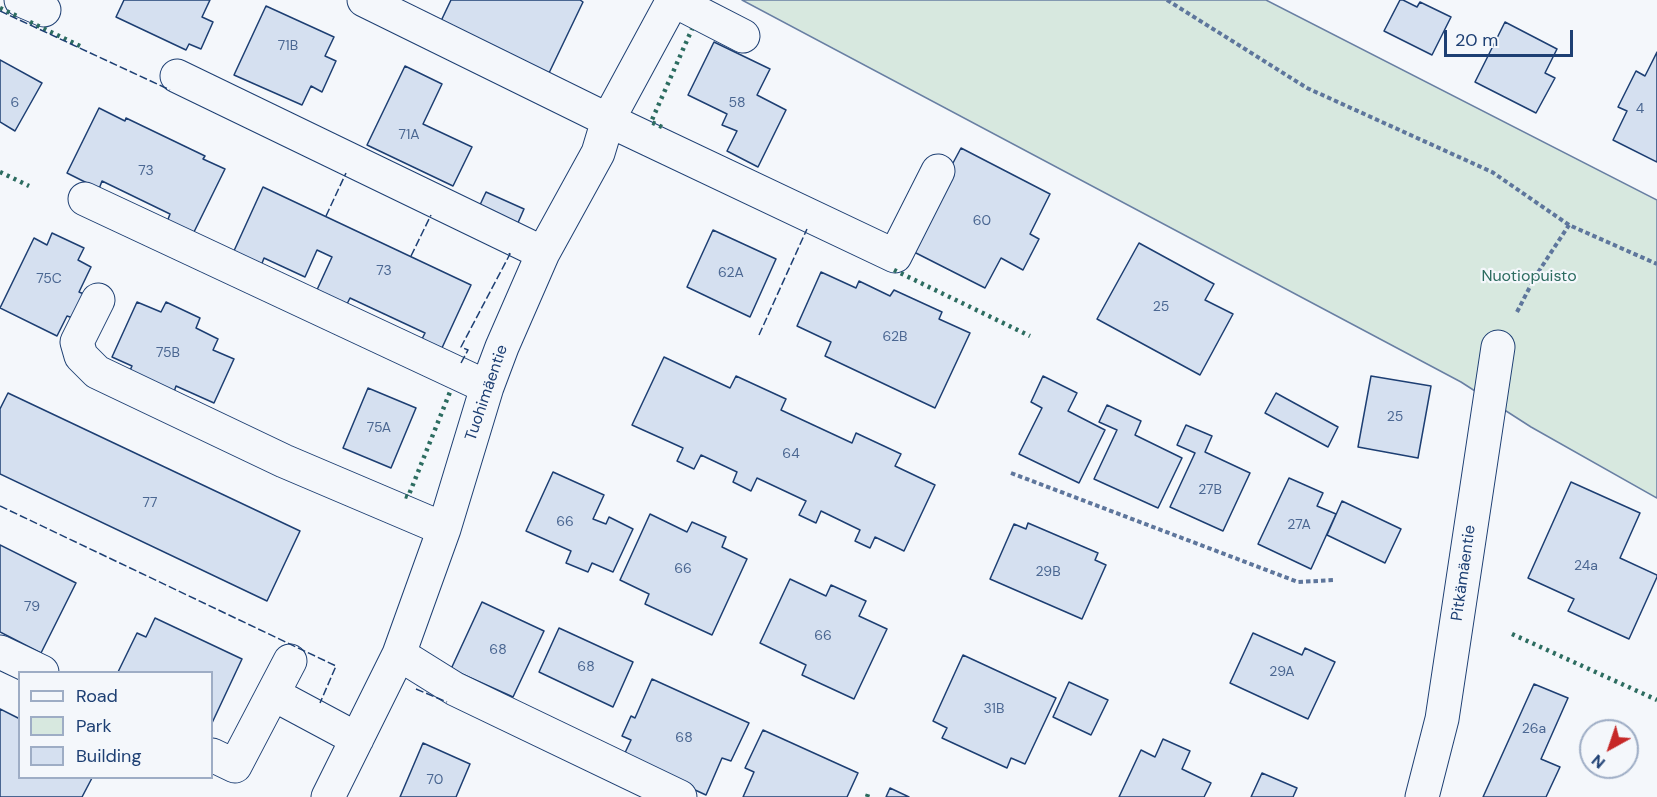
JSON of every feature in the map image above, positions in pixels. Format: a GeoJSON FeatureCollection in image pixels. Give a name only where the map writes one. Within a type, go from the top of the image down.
{"type":"FeatureCollection","features":[{"type":"Feature","properties":{"kind":"street"},"geometry":{"type":"LineString","coordinates":[[364,0],[608,120],[895,256],[938,171]]}},
{"type":"Feature","properties":{"kind":"street"},"geometry":{"type":"LineString","coordinates":[[673,0],[743,36]]}},
{"type":"Feature","properties":{"kind":"street","name":"Tuohimäentie"},"geometry":{"type":"LineString","coordinates":[[328,797],[399,654],[444,529],[487,387],[502,347],[543,253],[598,153],[608,120],[673,0]]}},
{"type":"Feature","properties":{"kind":"street"},"geometry":{"type":"LineString","coordinates":[[177,76],[543,253]]}},
{"type":"Feature","properties":{"kind":"street"},"geometry":{"type":"LineString","coordinates":[[85,199],[487,387]]}},
{"type":"Feature","properties":{"kind":"street"},"geometry":{"type":"LineString","coordinates":[[98,300],[77,342],[81,356],[97,372],[285,461],[444,529]]}},
{"type":"Feature","properties":{"kind":"street","name":"Pitkämäentie"},"geometry":{"type":"LineString","coordinates":[[1422,797],[1442,719],[1498,347]]}},
{"type":"Feature","properties":{"kind":"street"},"geometry":{"type":"LineString","coordinates":[[0,652],[40,671]]}},
{"type":"Feature","properties":{"kind":"street"},"geometry":{"type":"LineString","coordinates":[[399,654],[455,689],[680,797]]}},
{"type":"Feature","properties":{"kind":"street"},"geometry":{"type":"LineString","coordinates":[[213,755],[235,766],[290,661]]}},
{"type":"Feature","properties":{"kind":"street"},"geometry":{"type":"LineString","coordinates":[[273,694],[357,739]]}},
{"type":"Feature","properties":{"kind":"path"},"geometry":{"type":"LineString","coordinates":[[1167,0],[1307,88],[1492,172],[1569,225],[1657,264]]}},
{"type":"Feature","properties":{"kind":"path"},"geometry":{"type":"LineString","coordinates":[[1498,347],[1535,278],[1569,225]]}},
{"type":"Feature","properties":{"kind":"path"},"geometry":{"type":"LineString","coordinates":[[1011,474],[1298,582],[1335,580]]}},
{"type":"Feature","properties":{"kind":"green space","name":"Nuotiopuisto"},"geometry":{"type":"Polygon","coordinates":[[[742,0],[1266,0],[1657,200],[1657,498],[1531,427],[1461,382],[742,0]]]}},
{"type":"Feature","properties":{"kind":"building"},"geometry":{"type":"Polygon","coordinates":[[[124,0],[210,0],[202,17],[213,22],[201,49],[189,44],[186,50],[116,17],[124,0]]]}},
{"type":"Feature","properties":{"kind":"building"},"geometry":{"type":"Polygon","coordinates":[[[451,0],[580,0],[583,2],[549,73],[441,21],[451,0]]]}},
{"type":"Feature","properties":{"kind":"building"},"geometry":{"type":"Polygon","coordinates":[[[1400,0],[1417,7],[1420,2],[1451,17],[1432,55],[1384,31],[1400,0]]]}},
{"type":"Feature","properties":{"kind":"building"},"geometry":{"type":"Polygon","coordinates":[[[266,6],[334,37],[325,56],[336,61],[322,92],[311,86],[302,105],[234,75],[266,6]]]}},
{"type":"Feature","properties":{"kind":"building"},"geometry":{"type":"Polygon","coordinates":[[[1505,22],[1557,49],[1545,73],[1555,78],[1536,113],[1475,82],[1505,22]]]}},
{"type":"Feature","properties":{"kind":"building"},"geometry":{"type":"Polygon","coordinates":[[[714,42],[770,69],[757,95],[786,110],[758,167],[727,151],[737,131],[722,125],[727,114],[688,95],[714,42]]]}},
{"type":"Feature","properties":{"kind":"building"},"geometry":{"type":"Polygon","coordinates":[[[1657,52],[1657,162],[1613,140],[1627,111],[1618,107],[1636,71],[1645,76],[1657,52]]]}},
{"type":"Feature","properties":{"kind":"building"},"geometry":{"type":"Polygon","coordinates":[[[0,60],[42,83],[15,131],[0,122],[0,60]]]}},
{"type":"Feature","properties":{"kind":"building"},"geometry":{"type":"Polygon","coordinates":[[[405,66],[442,84],[423,124],[472,147],[453,186],[367,145],[405,66]]]}},
{"type":"Feature","properties":{"kind":"building"},"geometry":{"type":"Polygon","coordinates":[[[99,108],[125,121],[126,118],[205,156],[203,159],[225,169],[193,234],[167,222],[170,214],[102,181],[99,189],[67,173],[99,108]]]}},
{"type":"Feature","properties":{"kind":"building"},"geometry":{"type":"Polygon","coordinates":[[[961,148],[1050,194],[1030,234],[1039,239],[1023,270],[1001,258],[985,288],[912,251],[961,148]]]}},
{"type":"Feature","properties":{"kind":"building"},"geometry":{"type":"Polygon","coordinates":[[[263,187],[471,285],[441,350],[421,341],[425,333],[350,298],[346,306],[316,292],[332,257],[317,250],[305,277],[264,258],[261,266],[233,253],[263,187]]]}},
{"type":"Feature","properties":{"kind":"building"},"geometry":{"type":"Polygon","coordinates":[[[486,192],[524,209],[517,225],[479,207],[486,192]]]}},
{"type":"Feature","properties":{"kind":"building"},"geometry":{"type":"Polygon","coordinates":[[[713,230],[776,259],[750,317],[687,287],[713,230]]]}},
{"type":"Feature","properties":{"kind":"building"},"geometry":{"type":"Polygon","coordinates":[[[52,233],[84,248],[78,260],[91,267],[79,292],[84,294],[73,318],[67,316],[57,336],[0,308],[34,238],[47,245],[52,233]]]}},
{"type":"Feature","properties":{"kind":"building"},"geometry":{"type":"Polygon","coordinates":[[[1139,243],[1214,284],[1205,300],[1233,314],[1200,375],[1097,319],[1139,243]]]}},
{"type":"Feature","properties":{"kind":"building"},"geometry":{"type":"Polygon","coordinates":[[[821,272],[856,288],[859,281],[890,296],[894,290],[942,312],[939,319],[970,333],[935,408],[825,356],[831,342],[797,326],[821,272]]]}},
{"type":"Feature","properties":{"kind":"building"},"geometry":{"type":"Polygon","coordinates":[[[137,302],[161,312],[166,302],[200,318],[196,328],[218,339],[213,350],[234,359],[214,403],[176,386],[173,395],[128,375],[132,366],[112,357],[137,302]]]}},
{"type":"Feature","properties":{"kind":"building"},"geometry":{"type":"Polygon","coordinates":[[[664,357],[730,388],[736,376],[786,399],[781,410],[852,443],[856,433],[901,454],[895,466],[935,485],[904,551],[875,537],[870,548],[855,541],[860,530],[821,511],[816,523],[799,515],[806,501],[757,478],[751,491],[733,482],[737,472],[701,455],[694,469],[677,461],[683,448],[632,425],[664,357]]]}},
{"type":"Feature","properties":{"kind":"building"},"geometry":{"type":"Polygon","coordinates":[[[1043,376],[1077,393],[1068,411],[1105,430],[1079,483],[1019,454],[1042,408],[1031,402],[1043,376]]]}},
{"type":"Feature","properties":{"kind":"building"},"geometry":{"type":"Polygon","coordinates":[[[1371,376],[1431,386],[1418,458],[1358,447],[1371,376]]]}},
{"type":"Feature","properties":{"kind":"building"},"geometry":{"type":"Polygon","coordinates":[[[368,388],[416,408],[391,468],[343,448],[368,388]]]}},
{"type":"Feature","properties":{"kind":"building"},"geometry":{"type":"Polygon","coordinates":[[[8,393],[300,531],[267,601],[0,474],[0,409],[8,393]]]}},
{"type":"Feature","properties":{"kind":"building"},"geometry":{"type":"Polygon","coordinates":[[[1276,393],[1338,427],[1328,447],[1265,413],[1276,393]]]}},
{"type":"Feature","properties":{"kind":"building"},"geometry":{"type":"Polygon","coordinates":[[[1107,405],[1141,421],[1135,435],[1182,458],[1158,508],[1094,479],[1117,430],[1099,422],[1107,405]]]}},
{"type":"Feature","properties":{"kind":"building"},"geometry":{"type":"Polygon","coordinates":[[[1186,425],[1212,436],[1205,452],[1250,473],[1223,531],[1170,507],[1195,453],[1177,445],[1186,425]]]}},
{"type":"Feature","properties":{"kind":"building"},"geometry":{"type":"Polygon","coordinates":[[[553,472],[604,495],[593,519],[606,524],[609,517],[633,529],[613,572],[592,563],[588,572],[566,563],[571,551],[526,531],[553,472]]]}},
{"type":"Feature","properties":{"kind":"building"},"geometry":{"type":"Polygon","coordinates":[[[1289,478],[1323,493],[1317,506],[1336,514],[1311,569],[1258,544],[1289,478]]]}},
{"type":"Feature","properties":{"kind":"building"},"geometry":{"type":"Polygon","coordinates":[[[1571,482],[1640,513],[1620,558],[1657,577],[1629,639],[1568,611],[1574,599],[1528,578],[1571,482]]]}},
{"type":"Feature","properties":{"kind":"building"},"geometry":{"type":"Polygon","coordinates":[[[1342,501],[1401,529],[1385,563],[1327,535],[1342,501]]]}},
{"type":"Feature","properties":{"kind":"building"},"geometry":{"type":"Polygon","coordinates":[[[650,514],[687,532],[692,522],[726,537],[722,547],[747,559],[712,635],[645,604],[649,594],[620,580],[650,514]]]}},
{"type":"Feature","properties":{"kind":"building"},"geometry":{"type":"Polygon","coordinates":[[[1028,523],[1098,553],[1095,560],[1106,565],[1082,619],[990,579],[1014,524],[1026,529],[1028,523]]]}},
{"type":"Feature","properties":{"kind":"building"},"geometry":{"type":"Polygon","coordinates":[[[0,545],[76,583],[41,653],[0,632],[0,545]]]}},
{"type":"Feature","properties":{"kind":"building"},"geometry":{"type":"Polygon","coordinates":[[[790,579],[826,596],[831,585],[866,601],[859,616],[887,629],[854,699],[802,675],[806,665],[760,643],[790,579]]]}},
{"type":"Feature","properties":{"kind":"building"},"geometry":{"type":"Polygon","coordinates":[[[482,602],[544,631],[513,697],[451,669],[482,602]]]}},
{"type":"Feature","properties":{"kind":"building"},"geometry":{"type":"Polygon","coordinates":[[[155,618],[242,659],[213,721],[213,671],[118,671],[137,633],[146,637],[155,618]]]}},
{"type":"Feature","properties":{"kind":"building"},"geometry":{"type":"Polygon","coordinates":[[[559,628],[633,662],[613,707],[539,672],[559,628]]]}},
{"type":"Feature","properties":{"kind":"building"},"geometry":{"type":"Polygon","coordinates":[[[1253,633],[1302,655],[1305,648],[1335,662],[1308,719],[1230,683],[1253,633]]]}},
{"type":"Feature","properties":{"kind":"building"},"geometry":{"type":"Polygon","coordinates":[[[963,655],[1056,698],[1025,764],[1011,758],[1007,768],[942,738],[947,728],[933,721],[963,655]]]}},
{"type":"Feature","properties":{"kind":"building"},"geometry":{"type":"Polygon","coordinates":[[[652,679],[749,723],[731,761],[722,758],[706,795],[623,757],[631,740],[622,736],[631,716],[635,718],[652,679]]]}},
{"type":"Feature","properties":{"kind":"building"},"geometry":{"type":"Polygon","coordinates":[[[1069,682],[1108,700],[1091,735],[1053,717],[1069,682]]]}},
{"type":"Feature","properties":{"kind":"building"},"geometry":{"type":"Polygon","coordinates":[[[1534,684],[1568,698],[1541,759],[1560,767],[1546,797],[1483,797],[1534,684]]]}},
{"type":"Feature","properties":{"kind":"building"},"geometry":{"type":"Polygon","coordinates":[[[0,709],[18,718],[18,779],[91,779],[82,797],[0,797],[0,709]]]}},
{"type":"Feature","properties":{"kind":"building"},"geometry":{"type":"Polygon","coordinates":[[[763,730],[858,773],[847,797],[743,797],[754,772],[745,768],[763,730]]]}},
{"type":"Feature","properties":{"kind":"building"},"geometry":{"type":"Polygon","coordinates":[[[1163,739],[1190,751],[1182,769],[1211,783],[1204,797],[1119,797],[1141,750],[1155,757],[1163,739]]]}},
{"type":"Feature","properties":{"kind":"building"},"geometry":{"type":"Polygon","coordinates":[[[423,743],[470,764],[456,797],[400,797],[423,743]]]}},
{"type":"Feature","properties":{"kind":"building"},"geometry":{"type":"Polygon","coordinates":[[[1262,773],[1297,788],[1293,797],[1251,797],[1262,773]]]}},
{"type":"Feature","properties":{"kind":"building"},"geometry":{"type":"Polygon","coordinates":[[[890,788],[909,797],[886,797],[890,788]]]}},
{"type":"Feature","properties":{"kind":"hedge"},"geometry":{"type":"LineString","coordinates":[[0,8],[17,16]]}},
{"type":"Feature","properties":{"kind":"hedge"},"geometry":{"type":"LineString","coordinates":[[30,22],[82,47]]}},
{"type":"Feature","properties":{"kind":"hedge"},"geometry":{"type":"LineString","coordinates":[[662,127],[651,122],[692,29]]}},
{"type":"Feature","properties":{"kind":"hedge"},"geometry":{"type":"LineString","coordinates":[[0,172],[29,186]]}},
{"type":"Feature","properties":{"kind":"hedge"},"geometry":{"type":"LineString","coordinates":[[894,270],[1030,336]]}},
{"type":"Feature","properties":{"kind":"hedge"},"geometry":{"type":"LineString","coordinates":[[405,496],[408,497],[450,392]]}},
{"type":"Feature","properties":{"kind":"hedge"},"geometry":{"type":"LineString","coordinates":[[1512,634],[1657,700]]}},
{"type":"Feature","properties":{"kind":"fence"},"geometry":{"type":"LineString","coordinates":[[0,11],[170,90]]}},
{"type":"Feature","properties":{"kind":"fence"},"geometry":{"type":"LineString","coordinates":[[326,216],[346,173]]}},
{"type":"Feature","properties":{"kind":"fence"},"geometry":{"type":"LineString","coordinates":[[411,256],[431,215]]}},
{"type":"Feature","properties":{"kind":"fence"},"geometry":{"type":"LineString","coordinates":[[759,335],[807,229]]}},
{"type":"Feature","properties":{"kind":"fence"},"geometry":{"type":"LineString","coordinates":[[461,363],[468,350],[461,347],[510,254],[508,253]]}},
{"type":"Feature","properties":{"kind":"fence"},"geometry":{"type":"LineString","coordinates":[[0,506],[336,666],[320,703]]}},
{"type":"Feature","properties":{"kind":"fence"},"geometry":{"type":"LineString","coordinates":[[416,689],[447,702]]}}]}
